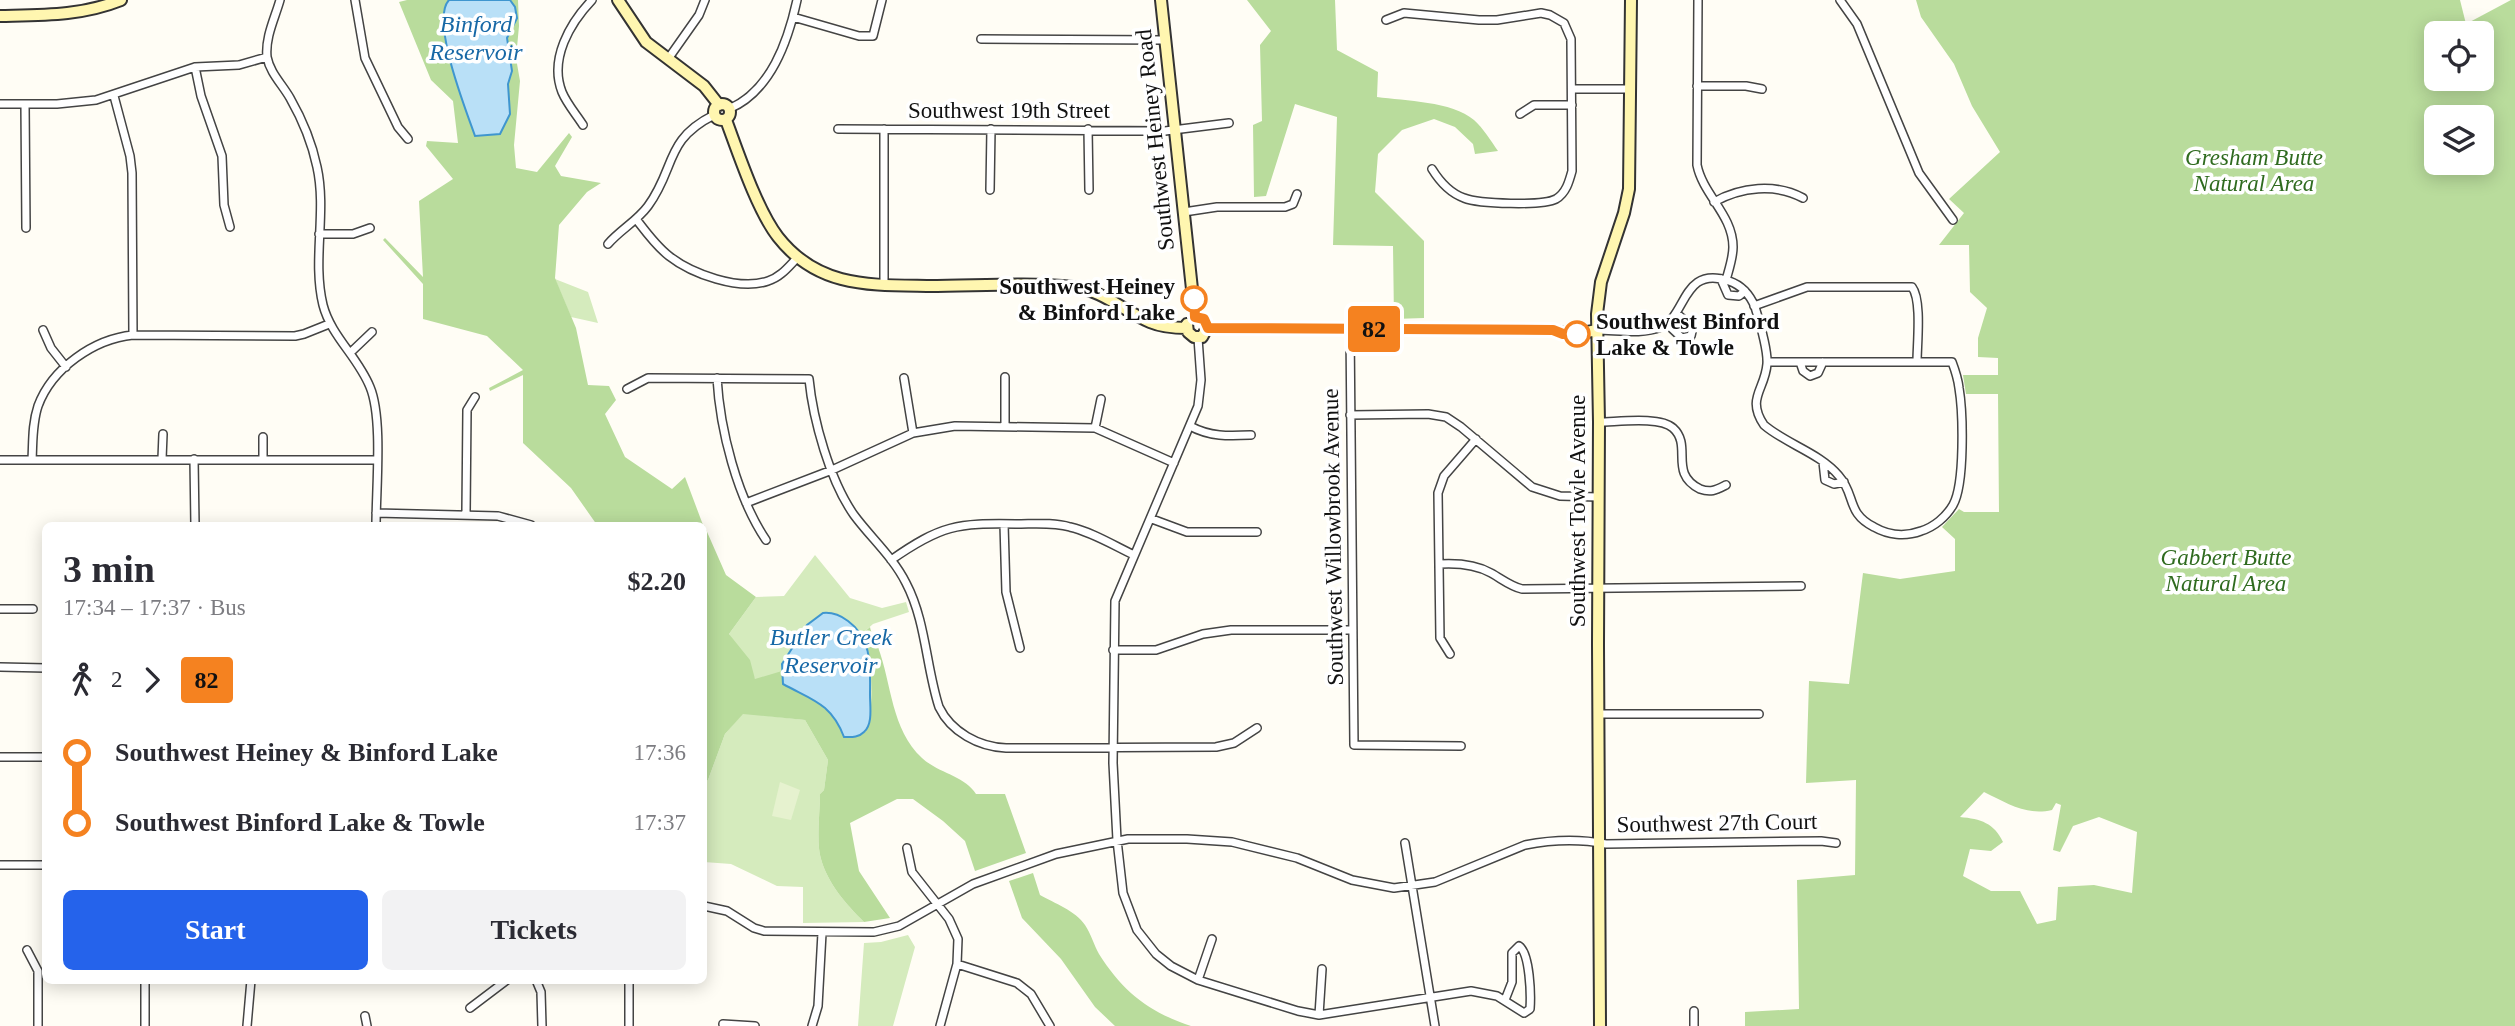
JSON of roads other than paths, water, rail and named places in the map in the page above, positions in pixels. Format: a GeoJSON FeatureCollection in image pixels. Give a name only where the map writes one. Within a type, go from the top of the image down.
{"type":"FeatureCollection","features":[{"type":"Feature","properties":{"kind":"street"},"geometry":{"type":"LineString","coordinates":[[0,16],[73,14],[121,0]]}},
{"type":"Feature","properties":{"kind":"street"},"geometry":{"type":"LineString","coordinates":[[280,0],[267,42],[267,57],[272,72],[289,96],[302,122],[317,165],[320,184],[320,283],[329,324],[350,353],[373,394],[376,416],[376,522]]}},
{"type":"Feature","properties":{"kind":"street"},"geometry":{"type":"LineString","coordinates":[[355,0],[365,58],[398,127],[408,139]]}},
{"type":"Feature","properties":{"kind":"street"},"geometry":{"type":"LineString","coordinates":[[583,125],[566,100],[559,76],[569,29],[592,0]]}},
{"type":"Feature","properties":{"kind":"street"},"geometry":{"type":"LineString","coordinates":[[618,0],[640,36],[704,86],[722,112],[767,220],[798,257],[831,276],[856,284],[1074,287],[1110,298],[1148,321],[1186,328]]}},
{"type":"Feature","properties":{"kind":"street"},"geometry":{"type":"LineString","coordinates":[[668,58],[699,15],[705,0]]}},
{"type":"Feature","properties":{"kind":"street"},"geometry":{"type":"LineString","coordinates":[[608,244],[636,219],[655,195],[681,139],[694,126],[746,101],[766,77],[779,56],[797,0]]}},
{"type":"Feature","properties":{"kind":"street"},"geometry":{"type":"LineString","coordinates":[[793,17],[859,36],[873,36],[882,0]]}},
{"type":"Feature","properties":{"kind":"street","name":"Southwest Heiney Road"},"geometry":{"type":"LineString","coordinates":[[1161,0],[1195,317]]}},
{"type":"Feature","properties":{"kind":"street","name":"Southwest Towle Avenue"},"geometry":{"type":"LineString","coordinates":[[1600,1026],[1597,314],[1601,282],[1621,224],[1629,189],[1631,0]]}},
{"type":"Feature","properties":{"kind":"street"},"geometry":{"type":"LineString","coordinates":[[1698,0],[1697,165],[1702,183],[1728,224],[1732,237],[1733,252],[1723,280],[1728,295],[1739,296],[1745,292]]}},
{"type":"Feature","properties":{"kind":"street"},"geometry":{"type":"LineString","coordinates":[[1840,0],[1857,24],[1919,173],[1954,220]]}},
{"type":"Feature","properties":{"kind":"street"},"geometry":{"type":"LineString","coordinates":[[1386,20],[1404,13],[1479,20],[1541,13],[1564,23],[1572,48],[1572,171],[1566,188],[1559,197],[1543,202],[1474,201],[1449,190],[1433,169]]}},
{"type":"Feature","properties":{"kind":"street"},"geometry":{"type":"LineString","coordinates":[[981,39],[1165,40]]}},
{"type":"Feature","properties":{"kind":"street"},"geometry":{"type":"LineString","coordinates":[[0,104],[74,103],[114,96],[195,67],[239,65],[267,57]]}},
{"type":"Feature","properties":{"kind":"street"},"geometry":{"type":"LineString","coordinates":[[195,67],[201,96],[222,156],[224,205],[230,227]]}},
{"type":"Feature","properties":{"kind":"street"},"geometry":{"type":"LineString","coordinates":[[1697,86],[1746,86],[1762,89]]}},
{"type":"Feature","properties":{"kind":"street"},"geometry":{"type":"LineString","coordinates":[[1572,89],[1631,89]]}},
{"type":"Feature","properties":{"kind":"street"},"geometry":{"type":"LineString","coordinates":[[114,96],[132,173],[133,335]]}},
{"type":"Feature","properties":{"kind":"street"},"geometry":{"type":"LineString","coordinates":[[25,104],[26,228]]}},
{"type":"Feature","properties":{"kind":"street"},"geometry":{"type":"LineString","coordinates":[[1520,114],[1534,105],[1572,105]]}},
{"type":"Feature","properties":{"kind":"street","name":"Southwest 19th Street"},"geometry":{"type":"LineString","coordinates":[[838,129],[1165,131],[1229,123]]}},
{"type":"Feature","properties":{"kind":"street"},"geometry":{"type":"LineString","coordinates":[[884,129],[884,285]]}},
{"type":"Feature","properties":{"kind":"street"},"geometry":{"type":"LineString","coordinates":[[990,190],[991,129]]}},
{"type":"Feature","properties":{"kind":"street"},"geometry":{"type":"LineString","coordinates":[[1088,130],[1089,190]]}},
{"type":"Feature","properties":{"kind":"street"},"geometry":{"type":"LineString","coordinates":[[1714,202],[1746,189],[1788,190],[1802,198]]}},
{"type":"Feature","properties":{"kind":"street"},"geometry":{"type":"LineString","coordinates":[[1184,212],[1217,207],[1285,207],[1293,204],[1297,194]]}},
{"type":"Feature","properties":{"kind":"street"},"geometry":{"type":"LineString","coordinates":[[636,219],[661,248],[679,263],[721,280],[757,284],[767,282],[777,277],[798,257]]}},
{"type":"Feature","properties":{"kind":"street"},"geometry":{"type":"LineString","coordinates":[[319,234],[353,234],[370,228]]}},
{"type":"Feature","properties":{"kind":"street"},"geometry":{"type":"LineString","coordinates":[[1208,328],[1553,330],[1563,327],[1645,331],[1667,324],[1694,285],[1707,280],[1723,280],[1745,292],[1754,306],[1768,362],[1756,399],[1759,418],[1769,429],[1822,462],[1844,482],[1850,503],[1858,517],[1885,532],[1920,532],[1945,515],[1959,492],[1961,472],[1960,391],[1952,362],[1768,362]]}},
{"type":"Feature","properties":{"kind":"street"},"geometry":{"type":"LineString","coordinates":[[1754,306],[1807,287],[1912,287],[1917,303],[1917,362]]}},
{"type":"Feature","properties":{"kind":"street"},"geometry":{"type":"LineString","coordinates":[[1667,324],[1682,338],[1691,336],[1693,327],[1676,313]]}},
{"type":"Feature","properties":{"kind":"street"},"geometry":{"type":"LineString","coordinates":[[1186,328],[1189,321],[1195,317],[1204,319],[1208,328]]}},
{"type":"Feature","properties":{"kind":"street"},"geometry":{"type":"LineString","coordinates":[[32,460],[34,421],[46,389],[66,367],[99,342],[133,335],[295,336],[329,324]]}},
{"type":"Feature","properties":{"kind":"street"},"geometry":{"type":"LineString","coordinates":[[1186,328],[1190,335],[1198,338]]}},
{"type":"Feature","properties":{"kind":"street"},"geometry":{"type":"LineString","coordinates":[[1198,338],[1205,334],[1208,328]]}},
{"type":"Feature","properties":{"kind":"street","name":"Southwest Willowbrook Avenue"},"geometry":{"type":"LineString","coordinates":[[1350,329],[1354,745],[1461,746]]}},
{"type":"Feature","properties":{"kind":"street"},"geometry":{"type":"LineString","coordinates":[[43,330],[51,348],[66,367]]}},
{"type":"Feature","properties":{"kind":"street"},"geometry":{"type":"LineString","coordinates":[[350,353],[372,332]]}},
{"type":"Feature","properties":{"kind":"street"},"geometry":{"type":"LineString","coordinates":[[1198,338],[1201,387],[1190,426],[1115,601],[1113,746],[1117,840],[1123,893],[1137,930],[1149,947],[1179,972],[1318,1015],[1471,991],[1505,1000],[1524,1013],[1530,1009],[1525,953],[1519,946],[1512,953],[1512,982],[1505,1000]]}},
{"type":"Feature","properties":{"kind":"street"},"geometry":{"type":"LineString","coordinates":[[1800,362],[1803,371],[1810,376],[1818,373],[1823,362]]}},
{"type":"Feature","properties":{"kind":"street"},"geometry":{"type":"LineString","coordinates":[[1005,377],[1005,426]]}},
{"type":"Feature","properties":{"kind":"street"},"geometry":{"type":"LineString","coordinates":[[627,389],[648,378],[809,379],[815,416],[832,470],[850,508],[891,560],[907,584],[915,604],[934,692],[942,713],[975,742],[1006,748],[1216,747],[1234,743],[1257,728]]}},
{"type":"Feature","properties":{"kind":"street"},"geometry":{"type":"LineString","coordinates":[[904,378],[913,433]]}},
{"type":"Feature","properties":{"kind":"street"},"geometry":{"type":"LineString","coordinates":[[716,379],[721,425],[752,519],[766,540]]}},
{"type":"Feature","properties":{"kind":"street"},"geometry":{"type":"LineString","coordinates":[[466,513],[467,410],[475,397]]}},
{"type":"Feature","properties":{"kind":"street"},"geometry":{"type":"LineString","coordinates":[[1095,428],[1101,399]]}},
{"type":"Feature","properties":{"kind":"street"},"geometry":{"type":"LineString","coordinates":[[1350,415],[1437,415],[1454,421],[1532,487],[1560,496],[1598,497]]}},
{"type":"Feature","properties":{"kind":"street"},"geometry":{"type":"LineString","coordinates":[[1599,422],[1665,423],[1678,434],[1683,470],[1692,484],[1709,492],[1726,485]]}},
{"type":"Feature","properties":{"kind":"street"},"geometry":{"type":"LineString","coordinates":[[746,503],[832,470],[913,433],[955,426],[1095,428],[1174,463]]}},
{"type":"Feature","properties":{"kind":"street"},"geometry":{"type":"LineString","coordinates":[[1190,426],[1212,435],[1251,435]]}},
{"type":"Feature","properties":{"kind":"street"},"geometry":{"type":"LineString","coordinates":[[162,459],[163,434]]}},
{"type":"Feature","properties":{"kind":"street"},"geometry":{"type":"LineString","coordinates":[[263,437],[263,460]]}},
{"type":"Feature","properties":{"kind":"street"},"geometry":{"type":"LineString","coordinates":[[1450,654],[1440,638],[1438,493],[1440,484],[1450,469],[1476,439]]}},
{"type":"Feature","properties":{"kind":"street"},"geometry":{"type":"LineString","coordinates":[[194,459],[194,522]]}},
{"type":"Feature","properties":{"kind":"street"},"geometry":{"type":"LineString","coordinates":[[0,460],[376,460]]}},
{"type":"Feature","properties":{"kind":"street"},"geometry":{"type":"LineString","coordinates":[[1822,462],[1825,480],[1834,484],[1844,482]]}},
{"type":"Feature","properties":{"kind":"street"},"geometry":{"type":"LineString","coordinates":[[376,513],[466,513],[509,517],[523,522]]}},
{"type":"Feature","properties":{"kind":"street"},"geometry":{"type":"LineString","coordinates":[[1152,519],[1187,532],[1258,532]]}},
{"type":"Feature","properties":{"kind":"street"},"geometry":{"type":"LineString","coordinates":[[891,560],[926,537],[951,527],[978,523],[1069,526],[1134,555]]}},
{"type":"Feature","properties":{"kind":"street"},"geometry":{"type":"LineString","coordinates":[[1004,524],[1006,592],[1020,648]]}},
{"type":"Feature","properties":{"kind":"street"},"geometry":{"type":"LineString","coordinates":[[1440,564],[1473,566],[1522,589],[1801,586]]}},
{"type":"Feature","properties":{"kind":"street"},"geometry":{"type":"LineString","coordinates":[[0,609],[33,609]]}},
{"type":"Feature","properties":{"kind":"street"},"geometry":{"type":"LineString","coordinates":[[1113,650],[1156,650],[1203,634],[1231,630],[1353,630]]}},
{"type":"Feature","properties":{"kind":"street"},"geometry":{"type":"LineString","coordinates":[[0,667],[42,667]]}},
{"type":"Feature","properties":{"kind":"street"},"geometry":{"type":"LineString","coordinates":[[1598,714],[1759,714]]}},
{"type":"Feature","properties":{"kind":"street"},"geometry":{"type":"LineString","coordinates":[[0,757],[42,757]]}},
{"type":"Feature","properties":{"kind":"street","name":"Southwest 27th Court"},"geometry":{"type":"LineString","coordinates":[[707,907],[727,911],[754,928],[764,931],[822,933],[887,930],[907,923],[973,884],[1069,850],[1117,840],[1157,838],[1232,842],[1297,858],[1364,883],[1394,888],[1435,882],[1525,845],[1558,841],[1836,843]]}},
{"type":"Feature","properties":{"kind":"street"},"geometry":{"type":"LineString","coordinates":[[1405,843],[1435,1026]]}},
{"type":"Feature","properties":{"kind":"street"},"geometry":{"type":"LineString","coordinates":[[906,848],[912,872],[955,929],[959,950],[957,964],[940,1026]]}},
{"type":"Feature","properties":{"kind":"street"},"geometry":{"type":"LineString","coordinates":[[0,865],[42,865]]}},
{"type":"Feature","properties":{"kind":"street"},"geometry":{"type":"LineString","coordinates":[[812,1026],[818,1006],[822,933]]}},
{"type":"Feature","properties":{"kind":"street"},"geometry":{"type":"LineString","coordinates":[[1198,980],[1212,939]]}},
{"type":"Feature","properties":{"kind":"street"},"geometry":{"type":"LineString","coordinates":[[27,950],[38,971],[38,1026]]}},
{"type":"Feature","properties":{"kind":"street"},"geometry":{"type":"LineString","coordinates":[[957,964],[1025,987],[1050,1026]]}},
{"type":"Feature","properties":{"kind":"street"},"geometry":{"type":"LineString","coordinates":[[1318,1015],[1322,969]]}},
{"type":"Feature","properties":{"kind":"street"},"geometry":{"type":"LineString","coordinates":[[145,984],[145,1026]]}},
{"type":"Feature","properties":{"kind":"street"},"geometry":{"type":"LineString","coordinates":[[247,1026],[251,984]]}},
{"type":"Feature","properties":{"kind":"street"},"geometry":{"type":"LineString","coordinates":[[470,1008],[503,984]]}},
{"type":"Feature","properties":{"kind":"street"},"geometry":{"type":"LineString","coordinates":[[538,984],[541,992],[542,1026]]}},
{"type":"Feature","properties":{"kind":"street"},"geometry":{"type":"LineString","coordinates":[[629,984],[629,1026]]}},
{"type":"Feature","properties":{"kind":"street"},"geometry":{"type":"LineString","coordinates":[[1694,1011],[1694,1026]]}},
{"type":"Feature","properties":{"kind":"street"},"geometry":{"type":"LineString","coordinates":[[365,1016],[367,1026]]}},
{"type":"Feature","properties":{"kind":"street"},"geometry":{"type":"LineString","coordinates":[[723,1024],[755,1026]]}},
{"type":"Feature","properties":{"kind":"water","name":"Binford Reservoir"},"geometry":{"type":"Polygon","coordinates":[[[449,0],[510,0],[515,7],[517,18],[507,38],[512,71],[508,84],[510,114],[500,134],[475,136],[447,45],[444,11],[449,0]]]}},
{"type":"Feature","properties":{"kind":"water","name":"Butler Creek Reservoir"},"geometry":{"type":"Polygon","coordinates":[[[823,613],[836,614],[848,621],[862,636],[866,645],[870,664],[870,715],[867,729],[857,736],[844,737],[827,710],[783,684],[782,664],[807,625],[823,613]]]}},
{"type":"Feature","properties":{"kind":"place","name":"Southwest Heiney & Binford Lake"},"geometry":{"type":"Point","coordinates":[1194,299]}},
{"type":"Feature","properties":{"kind":"place","name":"Southwest Binford Lake & Towle"},"geometry":{"type":"Point","coordinates":[1577,334]}},
{"type":"Feature","properties":{"kind":"park label","name":"Gresham Butte Natural Area"},"geometry":{"type":"Point","coordinates":[2254,170]}},
{"type":"Feature","properties":{"kind":"park label","name":"Gabbert Butte Natural Area"},"geometry":{"type":"Point","coordinates":[2226,570]}}]}
